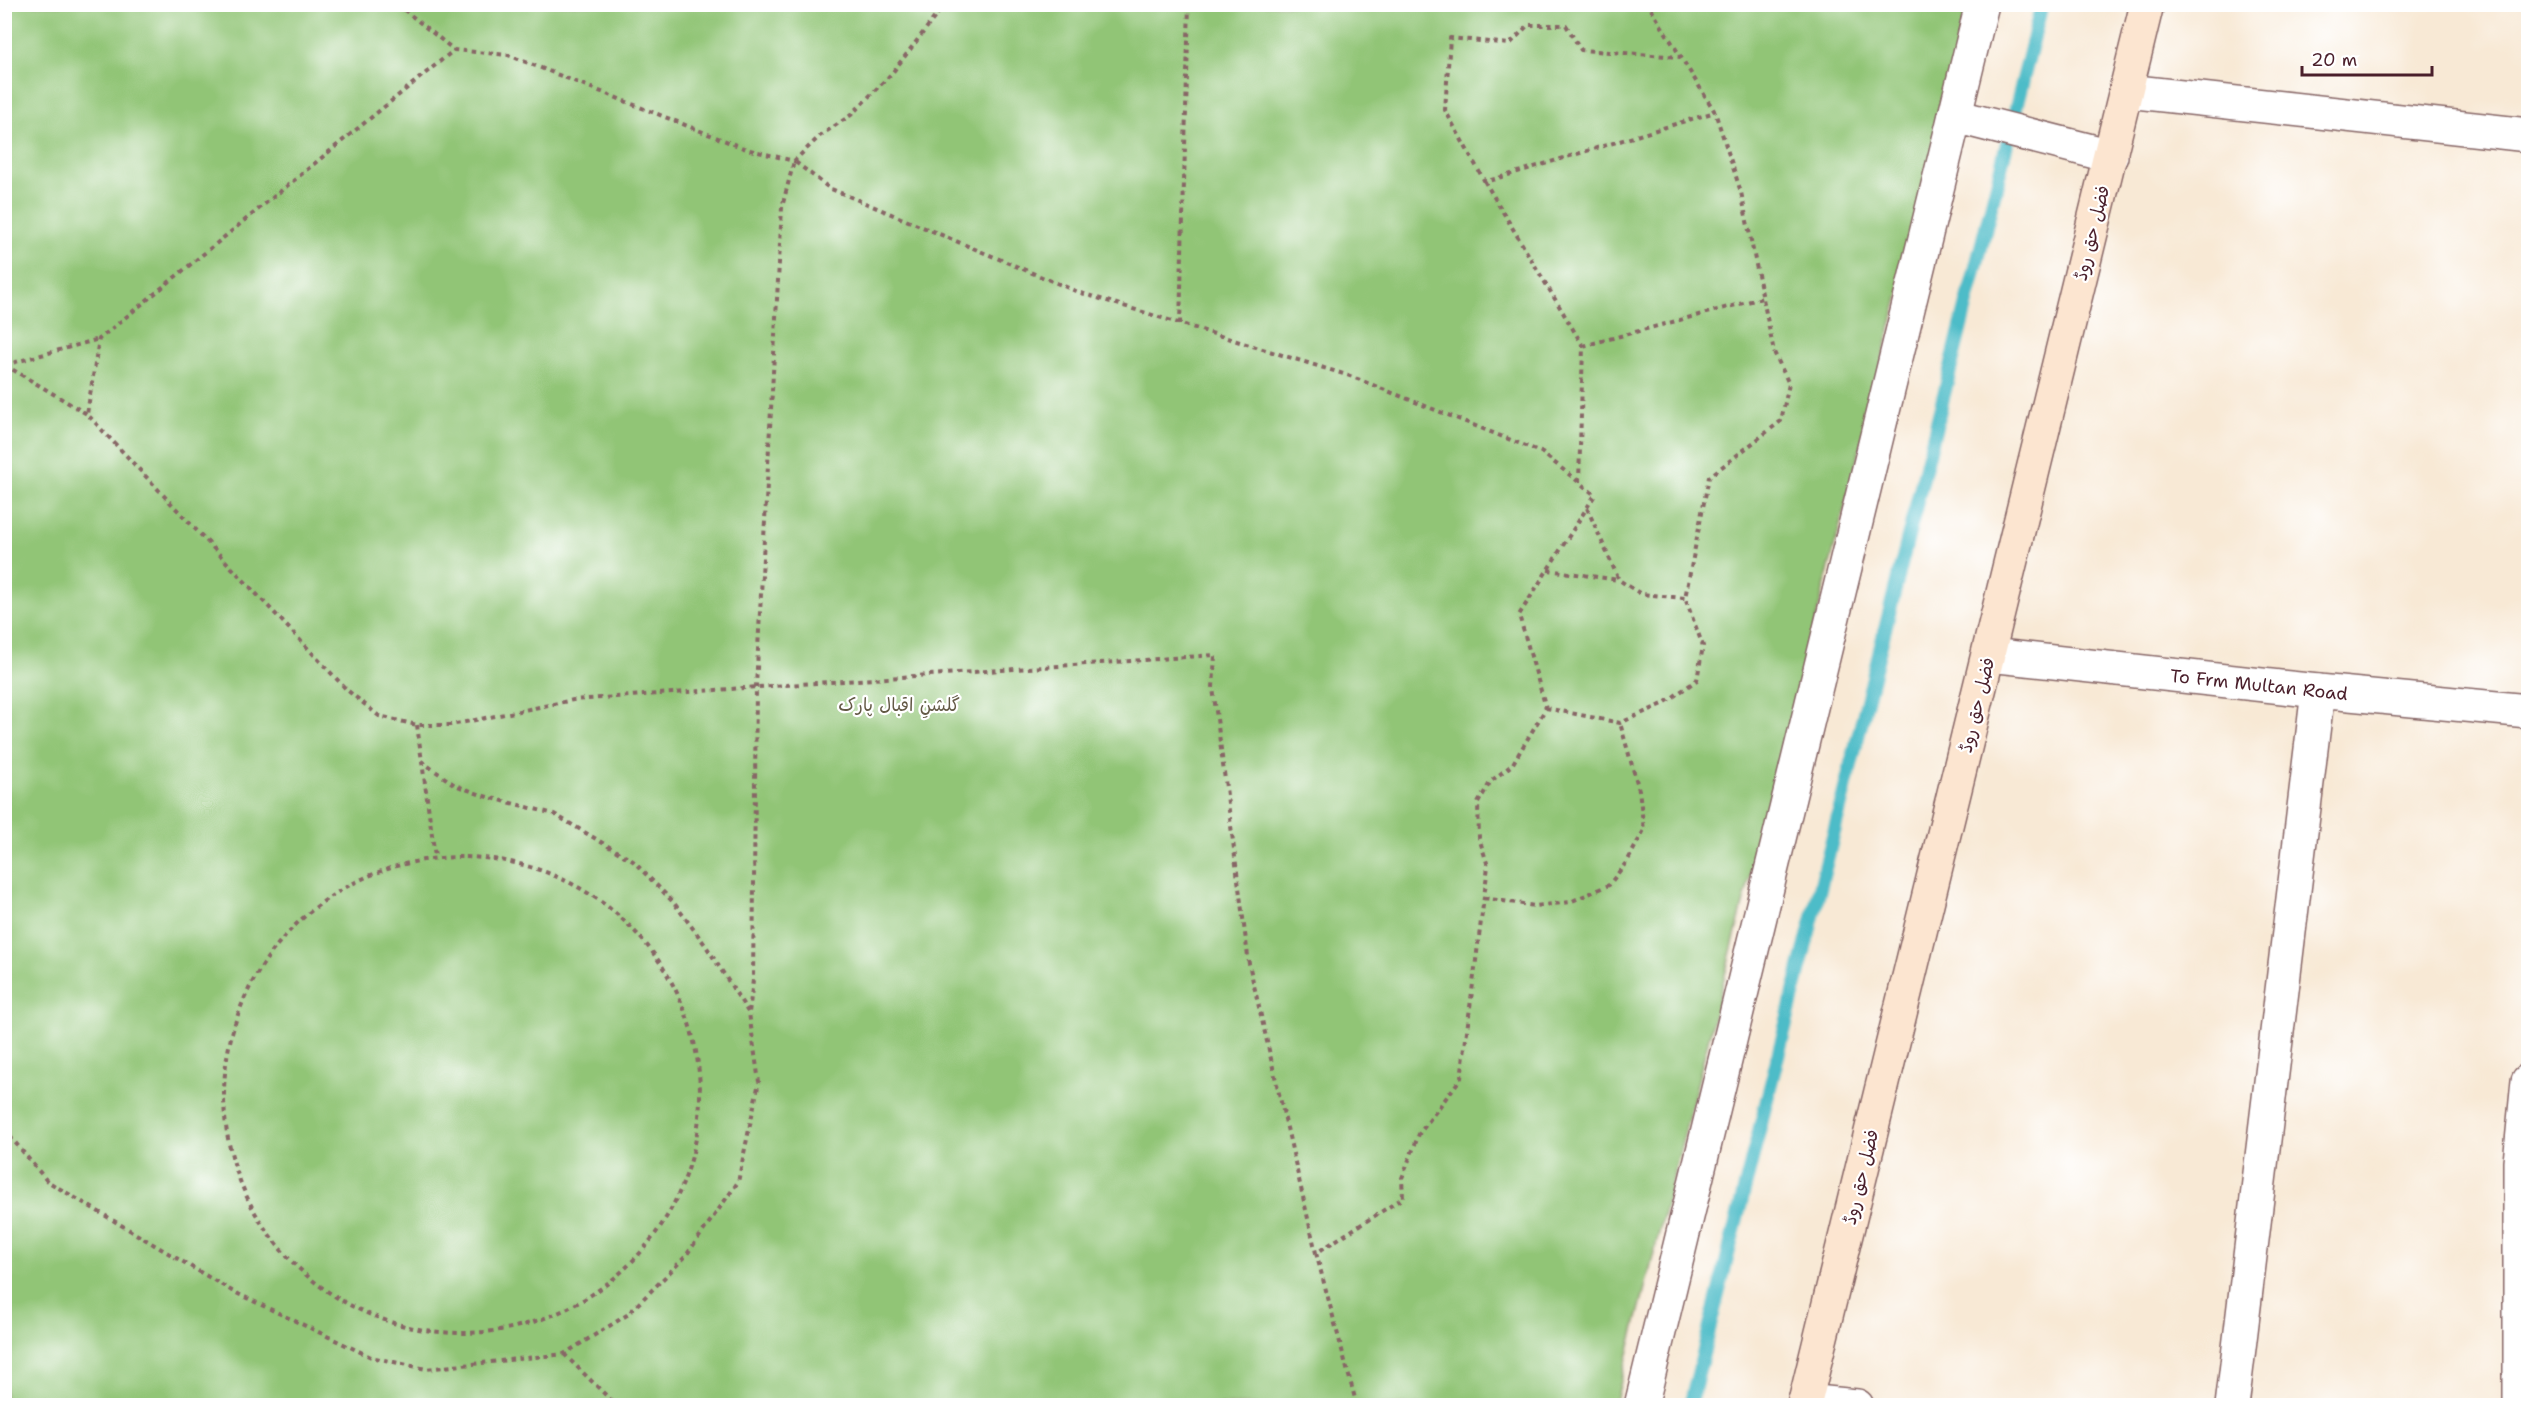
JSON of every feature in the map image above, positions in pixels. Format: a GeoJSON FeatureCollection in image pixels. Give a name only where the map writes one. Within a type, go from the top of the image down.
{"type":"FeatureCollection","features":[{"type":"Feature","properties":{"kind":"main road","name":"فضل حق روڈ"},"geometry":{"type":"LineString","coordinates":[[1805,1403],[2147,4]]}},
{"type":"Feature","properties":{"kind":"street"},"geometry":{"type":"LineString","coordinates":[[1641,1406],[1982,4]]}},
{"type":"Feature","properties":{"kind":"street"},"geometry":{"type":"LineString","coordinates":[[2127,91],[2529,135]]}},
{"type":"Feature","properties":{"kind":"street"},"geometry":{"type":"LineString","coordinates":[[1955,116],[2111,156]]}},
{"type":"Feature","properties":{"kind":"street","name":"To Frm Multan Road"},"geometry":{"type":"LineString","coordinates":[[1989,655],[2318,692],[2529,711]]}},
{"type":"Feature","properties":{"kind":"street"},"geometry":{"type":"LineString","coordinates":[[2232,1406],[2318,692]]}},
{"type":"Feature","properties":{"kind":"street"},"geometry":{"type":"LineString","coordinates":[[2520,1406],[2524,1163],[2529,1081]]}},
{"type":"Feature","properties":{"kind":"street"},"geometry":{"type":"LineString","coordinates":[[1805,1403],[1857,1406]]}},
{"type":"Feature","properties":{"kind":"path"},"geometry":{"type":"LineString","coordinates":[[397,4],[454,50],[508,55],[746,149],[794,161],[829,188],[1078,292],[1350,376],[1541,452],[1595,495],[1519,615],[1545,708],[1512,765],[1491,781],[1478,803],[1479,838],[1488,866],[1461,1078],[1419,1134],[1402,1178],[1403,1198],[1316,1253]]}},
{"type":"Feature","properties":{"kind":"path"},"geometry":{"type":"LineString","coordinates":[[4,1129],[47,1181],[232,1291],[371,1357],[426,1369],[564,1354],[627,1315],[685,1257],[738,1182],[759,1082],[749,1013],[753,980],[756,686],[782,207],[794,161],[821,135],[851,115],[892,73],[945,4]]}},
{"type":"Feature","properties":{"kind":"path"},"geometry":{"type":"LineString","coordinates":[[1180,324],[1189,4]]}},
{"type":"Feature","properties":{"kind":"path"},"geometry":{"type":"LineString","coordinates":[[1545,708],[1620,723],[1663,704],[1697,680],[1703,646],[1685,598],[1709,477],[1781,421],[1789,384],[1774,352],[1741,192],[1715,112],[1648,4]]}},
{"type":"Feature","properties":{"kind":"path"},"geometry":{"type":"LineString","coordinates":[[1579,482],[1583,346],[1485,182],[1445,110],[1450,38],[1510,44],[1527,25],[1566,25],[1581,50],[1681,57]]}},
{"type":"Feature","properties":{"kind":"path"},"geometry":{"type":"LineString","coordinates":[[5,365],[99,339],[454,50]]}},
{"type":"Feature","properties":{"kind":"path"},"geometry":{"type":"LineString","coordinates":[[1485,182],[1715,112]]}},
{"type":"Feature","properties":{"kind":"path"},"geometry":{"type":"LineString","coordinates":[[1583,346],[1762,298]]}},
{"type":"Feature","properties":{"kind":"path"},"geometry":{"type":"LineString","coordinates":[[87,414],[99,339]]}},
{"type":"Feature","properties":{"kind":"path"},"geometry":{"type":"LineString","coordinates":[[5,365],[87,414],[347,690],[379,716],[417,725],[451,725],[573,700],[1215,655],[1213,688],[1249,964],[1316,1253],[1357,1406]]}},
{"type":"Feature","properties":{"kind":"path"},"geometry":{"type":"LineString","coordinates":[[1587,508],[1619,580]]}},
{"type":"Feature","properties":{"kind":"path"},"geometry":{"type":"LineString","coordinates":[[1548,570],[1619,580],[1641,594],[1685,598]]}},
{"type":"Feature","properties":{"kind":"path"},"geometry":{"type":"LineString","coordinates":[[1483,898],[1535,906],[1570,902],[1609,885],[1628,860],[1644,830],[1639,790],[1620,723]]}},
{"type":"Feature","properties":{"kind":"path"},"geometry":{"type":"LineString","coordinates":[[417,725],[435,857]]}},
{"type":"Feature","properties":{"kind":"path"},"geometry":{"type":"LineString","coordinates":[[422,761],[455,785],[484,796],[554,814],[633,861],[674,903],[706,946],[749,1013]]}},
{"type":"Feature","properties":{"kind":"path"},"geometry":{"type":"LineString","coordinates":[[435,857],[501,858],[564,877],[618,913],[662,961],[691,1020],[702,1084],[696,1149],[672,1210],[633,1262],[581,1302],[520,1327],[455,1335],[391,1324],[381,1320],[332,1296],[282,1254],[245,1200],[225,1138],[223,1073],[238,1009],[270,952],[315,905],[372,873],[435,857]]}},
{"type":"Feature","properties":{"kind":"path"},"geometry":{"type":"LineString","coordinates":[[564,1354],[617,1406]]}},
{"type":"Feature","properties":{"kind":"green space","name":"گلشنِ اقبال پارک"},"geometry":{"type":"Polygon","coordinates":[[[5,5],[1973,5],[1615,1405],[5,1406],[5,5]]]}},
{"type":"Feature","properties":{"kind":"waterway"},"geometry":{"type":"LineString","coordinates":[[1690,1406],[2042,4]]}}]}
